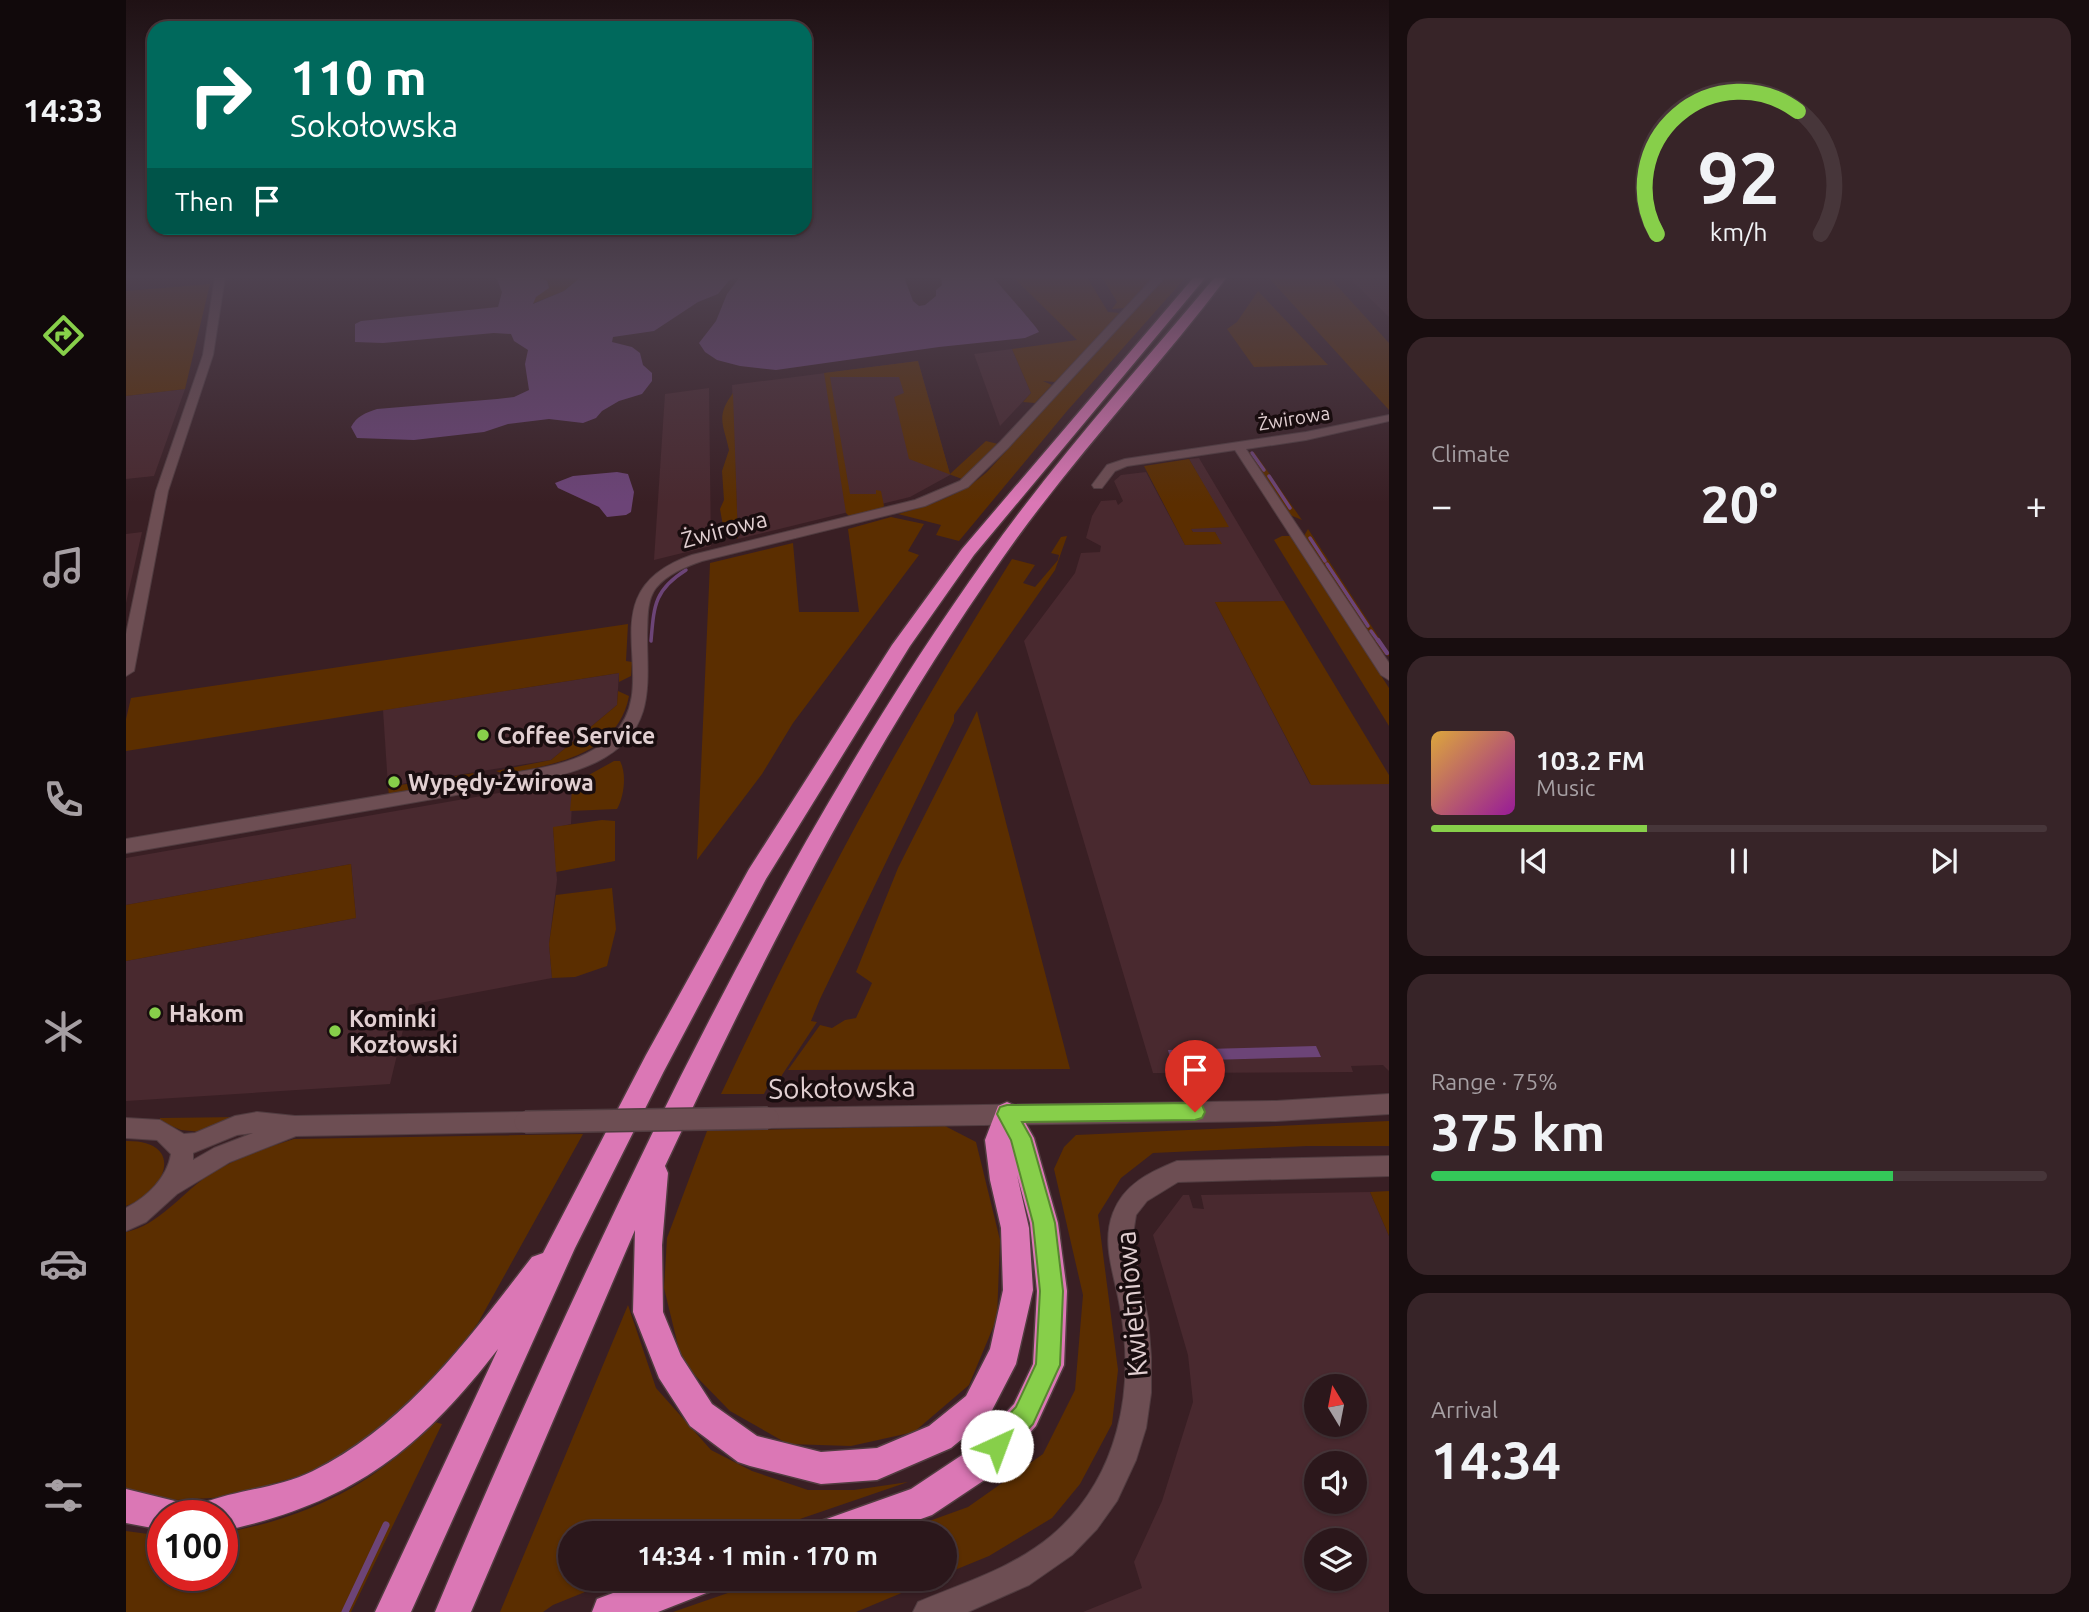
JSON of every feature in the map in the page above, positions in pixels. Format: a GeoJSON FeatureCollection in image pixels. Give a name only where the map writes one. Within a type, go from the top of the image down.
{"type":"FeatureCollection","features":[{"type":"Feature","properties":{"kind":"highway"},"geometry":{"type":"LineString","coordinates":[[393,1612],[565,1238],[655,1063],[757,875],[901,645],[968,552],[1137,352]]}},
{"type":"Feature","properties":{"kind":"highway"},"geometry":{"type":"LineString","coordinates":[[453,1612],[584,1311],[656,1157],[772,925],[867,756],[994,558],[1070,459],[1159,352]]}},
{"type":"Feature","properties":{"kind":"highway"},"geometry":{"type":"LineString","coordinates":[[656,1157],[648,1245],[648,1312],[670,1367],[701,1415],[750,1450],[821,1468],[877,1464],[940,1437],[977,1407],[1005,1353],[1017,1290],[1015,1228],[1004,1180],[999,1140],[1007,1114]]}},
{"type":"Feature","properties":{"kind":"highway"},"geometry":{"type":"LineString","coordinates":[[868,1521],[920,1503],[983,1461],[1025,1415],[1048,1365],[1052,1291],[1044,1223],[1021,1138],[1007,1114]]}},
{"type":"Feature","properties":{"kind":"highway"},"geometry":{"type":"LineString","coordinates":[[238,1512],[302,1493],[358,1464],[424,1414],[480,1349],[565,1238]]}},
{"type":"Feature","properties":{"kind":"highway"},"geometry":{"type":"LineString","coordinates":[[126,1506],[147,1510]]}},
{"type":"Feature","properties":{"kind":"highway"},"geometry":{"type":"LineString","coordinates":[[610,1612],[667,1591]]}},
{"type":"Feature","properties":{"kind":"street"},"geometry":{"type":"LineString","coordinates":[[126,671],[162,491],[208,352]]}},
{"type":"Feature","properties":{"kind":"street","name":"Żwirowa"},"geometry":{"type":"LineString","coordinates":[[126,846],[548,773],[575,765],[607,747],[628,726],[635,709],[641,606],[646,592],[657,578],[697,558],[943,495],[974,477],[1090,352]]}},
{"type":"Feature","properties":{"kind":"street","name":"Żwirowa"},"geometry":{"type":"LineString","coordinates":[[1098,485],[1111,468],[1121,464],[1316,434],[1389,418]]}},
{"type":"Feature","properties":{"kind":"street"},"geometry":{"type":"LineString","coordinates":[[1238,445],[1389,675]]}},
{"type":"Feature","properties":{"kind":"street","name":"Sokołowska"},"geometry":{"type":"LineString","coordinates":[[177,1144],[196,1143],[246,1123],[280,1122],[295,1126],[1276,1111],[1389,1104]]}},
{"type":"Feature","properties":{"kind":"street","name":"Sokołowska"},"geometry":{"type":"LineString","coordinates":[[126,1220],[150,1207],[170,1186],[222,1155],[295,1126]]}},
{"type":"Feature","properties":{"kind":"street"},"geometry":{"type":"LineString","coordinates":[[126,1128],[164,1132],[177,1144],[180,1166],[170,1186]]}},
{"type":"Feature","properties":{"kind":"street","name":"Kwietniowa"},"geometry":{"type":"LineString","coordinates":[[928,1612],[1007,1580],[1048,1556],[1091,1512],[1123,1465],[1134,1426],[1139,1384],[1139,1349],[1135,1315],[1121,1257],[1120,1230],[1124,1212],[1138,1195],[1156,1180],[1177,1172],[1389,1166]]}},
{"type":"Feature","properties":{"kind":"shaded area"},"geometry":{"type":"Polygon","coordinates":[[[126,352],[194,352],[185,389],[126,396],[126,352]]]}},
{"type":"Feature","properties":{"kind":"shaded area"},"geometry":{"type":"Polygon","coordinates":[[[528,352],[639,352],[643,365],[652,373],[652,381],[642,394],[619,401],[596,418],[583,423],[549,419],[508,424],[484,432],[414,440],[357,438],[351,427],[362,415],[377,409],[514,397],[529,390],[525,364],[528,352]]]}},
{"type":"Feature","properties":{"kind":"shaded area"},"geometry":{"type":"Polygon","coordinates":[[[705,352],[902,352],[776,370],[717,360],[705,352]]]}},
{"type":"Feature","properties":{"kind":"shaded area"},"geometry":{"type":"Polygon","coordinates":[[[1013,352],[1031,393],[1000,426],[974,354],[1013,352]]]}},
{"type":"Feature","properties":{"kind":"shaded area"},"geometry":{"type":"Polygon","coordinates":[[[1013,352],[1083,352],[1055,382],[1043,381],[1052,385],[1035,403],[1023,402],[1031,393],[1013,352]]]}},
{"type":"Feature","properties":{"kind":"shaded area"},"geometry":{"type":"Polygon","coordinates":[[[1096,352],[1119,352],[959,541],[936,535],[941,525],[898,514],[946,498],[987,472],[1096,352]]]}},
{"type":"Feature","properties":{"kind":"shaded area"},"geometry":{"type":"Polygon","coordinates":[[[1244,352],[1316,352],[1328,365],[1254,367],[1244,352]]]}},
{"type":"Feature","properties":{"kind":"shaded area"},"geometry":{"type":"Polygon","coordinates":[[[1336,352],[1389,352],[1389,410],[1336,352]]]}},
{"type":"Feature","properties":{"kind":"shaded area"},"geometry":{"type":"Polygon","coordinates":[[[918,361],[950,475],[910,497],[738,539],[732,385],[918,361]]]}},
{"type":"Feature","properties":{"kind":"shaded area"},"geometry":{"type":"Polygon","coordinates":[[[918,361],[950,474],[986,441],[998,444],[962,479],[909,459],[894,397],[904,393],[899,377],[830,377],[850,494],[876,494],[876,490],[881,491],[884,506],[880,510],[850,517],[846,513],[824,373],[918,361]]]}},
{"type":"Feature","properties":{"kind":"shaded area"},"geometry":{"type":"Polygon","coordinates":[[[709,388],[711,546],[654,560],[665,394],[709,388]]]}},
{"type":"Feature","properties":{"kind":"shaded area"},"geometry":{"type":"Polygon","coordinates":[[[185,389],[154,476],[126,479],[126,396],[185,389]]]}},
{"type":"Feature","properties":{"kind":"shaded area"},"geometry":{"type":"Polygon","coordinates":[[[733,393],[738,539],[723,526],[720,509],[724,500],[722,471],[729,450],[722,421],[727,401],[733,393]]]}},
{"type":"Feature","properties":{"kind":"shaded area"},"geometry":{"type":"Polygon","coordinates":[[[1249,452],[1254,452],[1302,520],[1290,515],[1249,452]]]}},
{"type":"Feature","properties":{"kind":"shaded area"},"geometry":{"type":"Polygon","coordinates":[[[1199,458],[1284,601],[1215,602],[1310,784],[1389,784],[1389,1071],[1383,1065],[1351,1066],[1353,1072],[1153,1073],[1024,641],[1075,573],[1081,553],[1100,552],[1101,546],[1086,538],[1092,516],[1101,501],[1116,500],[1118,505],[1123,501],[1114,481],[1121,475],[1146,472],[1185,545],[1221,544],[1215,532],[1193,532],[1190,528],[1228,527],[1189,459],[1199,458]]]}},
{"type":"Feature","properties":{"kind":"shaded area"},"geometry":{"type":"Polygon","coordinates":[[[1189,459],[1229,527],[1191,529],[1193,532],[1215,532],[1222,544],[1185,545],[1144,466],[1189,459]]]}},
{"type":"Feature","properties":{"kind":"shaded area"},"geometry":{"type":"Polygon","coordinates":[[[617,472],[628,474],[634,492],[631,512],[626,515],[607,517],[599,507],[558,488],[555,483],[573,476],[617,472]]]}},
{"type":"Feature","properties":{"kind":"shaded area"},"geometry":{"type":"Polygon","coordinates":[[[891,517],[924,524],[908,551],[919,555],[793,723],[762,774],[697,860],[710,563],[793,543],[799,612],[859,612],[848,529],[891,517]]]}},
{"type":"Feature","properties":{"kind":"shaded area"},"geometry":{"type":"Polygon","coordinates":[[[1308,529],[1389,656],[1384,654],[1304,536],[1308,529]]]}},
{"type":"Feature","properties":{"kind":"shaded area"},"geometry":{"type":"Polygon","coordinates":[[[142,532],[126,603],[126,534],[142,532]]]}},
{"type":"Feature","properties":{"kind":"shaded area"},"geometry":{"type":"Polygon","coordinates":[[[1067,536],[1055,570],[954,715],[954,721],[820,999],[811,1021],[817,1022],[781,1080],[769,1084],[764,1094],[721,1094],[787,957],[858,822],[933,689],[1012,559],[1035,565],[1023,583],[1035,587],[1058,560],[1059,555],[1051,553],[1061,537],[1067,536]]]}},
{"type":"Feature","properties":{"kind":"shaded area"},"geometry":{"type":"Polygon","coordinates":[[[1291,536],[1389,688],[1389,726],[1274,540],[1291,536]]]}},
{"type":"Feature","properties":{"kind":"shaded area"},"geometry":{"type":"Polygon","coordinates":[[[1284,601],[1389,775],[1389,784],[1311,785],[1215,602],[1284,601]]]}},
{"type":"Feature","properties":{"kind":"shaded area"},"geometry":{"type":"Polygon","coordinates":[[[628,624],[626,661],[632,662],[631,676],[619,682],[619,673],[126,751],[126,719],[131,698],[628,624]]]}},
{"type":"Feature","properties":{"kind":"shaded area","name":"Coffee Service"},"geometry":{"type":"Polygon","coordinates":[[[619,673],[617,705],[551,760],[388,786],[383,710],[619,673]]]}},
{"type":"Feature","properties":{"kind":"shaded area"},"geometry":{"type":"Polygon","coordinates":[[[618,691],[629,696],[622,716],[612,732],[598,744],[562,761],[504,774],[496,771],[551,760],[617,705],[618,691]]]}},
{"type":"Feature","properties":{"kind":"shaded area"},"geometry":{"type":"Polygon","coordinates":[[[977,711],[1070,1069],[788,1070],[820,1025],[832,1028],[845,1020],[856,1018],[872,983],[856,972],[898,868],[977,711]]]}},
{"type":"Feature","properties":{"kind":"shaded area"},"geometry":{"type":"Polygon","coordinates":[[[614,761],[620,761],[624,779],[617,809],[570,811],[573,780],[587,776],[614,761]]]}},
{"type":"Feature","properties":{"kind":"shaded area"},"geometry":{"type":"Polygon","coordinates":[[[474,773],[469,781],[389,795],[388,787],[474,773]]]}},
{"type":"Feature","properties":{"kind":"shaded area"},"geometry":{"type":"Polygon","coordinates":[[[573,780],[571,824],[553,828],[557,880],[549,944],[552,978],[409,1005],[390,1084],[126,1101],[126,961],[356,918],[351,864],[126,905],[126,858],[573,780]]]}},
{"type":"Feature","properties":{"kind":"shaded area"},"geometry":{"type":"Polygon","coordinates":[[[602,820],[615,821],[615,861],[556,872],[553,827],[602,820]]]}},
{"type":"Feature","properties":{"kind":"shaded area"},"geometry":{"type":"Polygon","coordinates":[[[351,864],[356,918],[126,961],[126,905],[351,864]]]}},
{"type":"Feature","properties":{"kind":"shaded area"},"geometry":{"type":"Polygon","coordinates":[[[612,888],[616,929],[607,966],[575,977],[552,978],[549,944],[556,895],[612,888]]]}},
{"type":"Feature","properties":{"kind":"shaded area"},"geometry":{"type":"Polygon","coordinates":[[[1316,1046],[1321,1057],[1171,1061],[1168,1050],[1316,1046]]]}},
{"type":"Feature","properties":{"kind":"shaded area"},"geometry":{"type":"Polygon","coordinates":[[[243,1117],[201,1132],[181,1130],[159,1121],[160,1118],[243,1117]]]}},
{"type":"Feature","properties":{"kind":"shaded area"},"geometry":{"type":"Polygon","coordinates":[[[1389,1121],[1389,1146],[1307,1146],[1153,1153],[1121,1178],[1098,1215],[1118,1370],[1112,1424],[1080,1484],[1052,1518],[989,1556],[957,1569],[957,1521],[929,1521],[968,1507],[1043,1454],[1075,1390],[1083,1295],[1054,1169],[1064,1147],[1076,1135],[1389,1121]]]}},
{"type":"Feature","properties":{"kind":"shaded area"},"geometry":{"type":"Polygon","coordinates":[[[945,1126],[976,1142],[1000,1240],[997,1318],[969,1385],[914,1432],[851,1446],[788,1444],[730,1411],[682,1362],[664,1288],[667,1238],[707,1131],[945,1126]]]}},
{"type":"Feature","properties":{"kind":"shaded area"},"geometry":{"type":"Polygon","coordinates":[[[583,1134],[478,1323],[450,1361],[373,1439],[313,1472],[227,1497],[178,1500],[126,1493],[126,1232],[138,1229],[160,1216],[200,1181],[220,1168],[294,1139],[583,1134]]]}},
{"type":"Feature","properties":{"kind":"shaded area"},"geometry":{"type":"Polygon","coordinates":[[[126,1141],[145,1143],[157,1149],[163,1157],[164,1168],[152,1190],[126,1206],[126,1141]]]}},
{"type":"Feature","properties":{"kind":"shaded area"},"geometry":{"type":"Polygon","coordinates":[[[1389,1191],[1389,1236],[1370,1192],[1389,1191]]]}},
{"type":"Feature","properties":{"kind":"shaded area"},"geometry":{"type":"Polygon","coordinates":[[[1370,1192],[1389,1236],[1389,1612],[1083,1612],[1142,1588],[1134,1562],[1162,1501],[1193,1402],[1188,1355],[1153,1235],[1183,1195],[1189,1195],[1193,1208],[1204,1209],[1201,1195],[1370,1192]]]}},
{"type":"Feature","properties":{"kind":"shaded area"},"geometry":{"type":"Polygon","coordinates":[[[628,1305],[656,1388],[711,1450],[752,1471],[808,1490],[854,1490],[908,1482],[794,1521],[558,1521],[558,1591],[587,1591],[543,1612],[500,1612],[628,1305]]]}},
{"type":"Feature","properties":{"kind":"shaded area"},"geometry":{"type":"Polygon","coordinates":[[[435,1422],[442,1424],[351,1612],[126,1612],[126,1531],[147,1534],[147,1591],[238,1591],[238,1530],[287,1517],[329,1500],[393,1460],[435,1422]]]}},
{"type":"Feature","properties":{"kind":"shaded area"},"geometry":{"type":"Polygon","coordinates":[[[734,1591],[906,1591],[856,1612],[673,1612],[734,1591]]]}},
{"type":"Feature","properties":{"kind":"waterway"},"geometry":{"type":"LineString","coordinates":[[1252,453],[1264,470]]}},
{"type":"Feature","properties":{"kind":"waterway"},"geometry":{"type":"LineString","coordinates":[[1269,476],[1290,508]]}},
{"type":"Feature","properties":{"kind":"waterway"},"geometry":{"type":"LineString","coordinates":[[1310,538],[1325,561]]}},
{"type":"Feature","properties":{"kind":"waterway"},"geometry":{"type":"LineString","coordinates":[[1327,564],[1368,626]]}},
{"type":"Feature","properties":{"kind":"waterway"},"geometry":{"type":"LineString","coordinates":[[651,641],[658,600],[667,585],[686,570]]}},
{"type":"Feature","properties":{"kind":"waterway"},"geometry":{"type":"LineString","coordinates":[[1371,631],[1379,642]]}},
{"type":"Feature","properties":{"kind":"waterway"},"geometry":{"type":"LineString","coordinates":[[1378,640],[1387,653]]}},
{"type":"Feature","properties":{"kind":"waterway"},"geometry":{"type":"LineString","coordinates":[[345,1612],[386,1525]]}},
{"type":"Feature","properties":{"kind":"place","name":"Coffee Service"},"geometry":{"type":"Point","coordinates":[483,735]}},
{"type":"Feature","properties":{"kind":"place","name":"Wypędy-Żwirowa"},"geometry":{"type":"Point","coordinates":[394,782]}},
{"type":"Feature","properties":{"kind":"place","name":"Hakom"},"geometry":{"type":"Point","coordinates":[155,1013]}},
{"type":"Feature","properties":{"kind":"place","name":"Kominki Kozłowski"},"geometry":{"type":"Point","coordinates":[335,1031]}},
{"type":"Feature","properties":{"kind":"route"},"geometry":{"type":"LineString","coordinates":[[997,1446],[1025,1415],[1048,1365],[1052,1291],[1044,1223],[1021,1138],[1007,1114],[1195,1112]]}}]}
